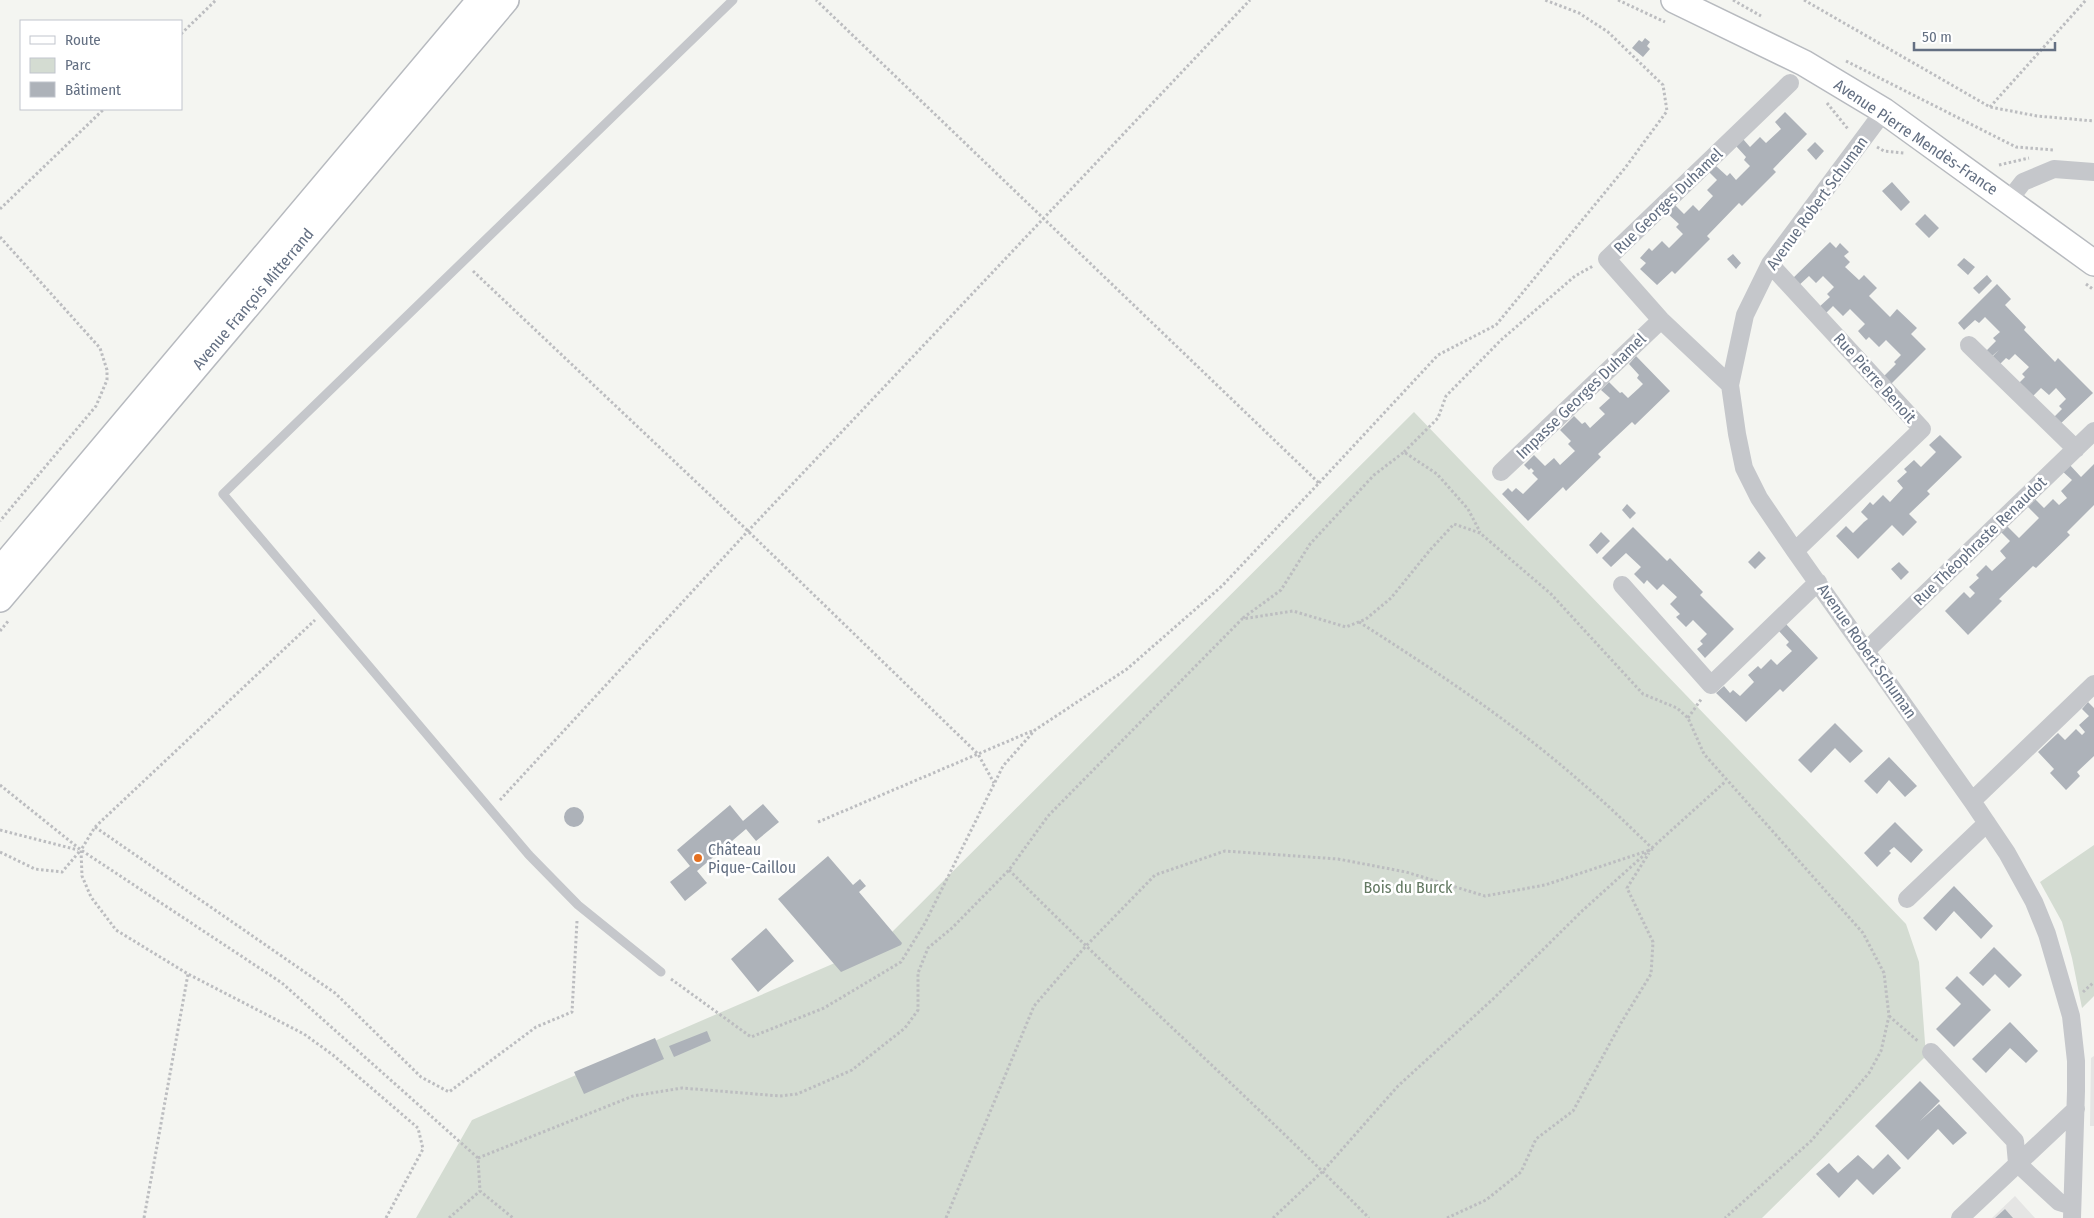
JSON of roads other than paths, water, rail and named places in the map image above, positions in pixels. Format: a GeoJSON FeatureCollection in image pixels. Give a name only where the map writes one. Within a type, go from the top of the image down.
{"type":"FeatureCollection","features":[{"type":"Feature","properties":{"kind":"main road","name":"Avenue François Mitterrand"},"geometry":{"type":"LineString","coordinates":[[0,570],[480,0]]}},
{"type":"Feature","properties":{"kind":"main road","name":"Avenue François Mitterrand"},"geometry":{"type":"LineString","coordinates":[[0,599],[506,0]]}},
{"type":"Feature","properties":{"kind":"main road","name":"Avenue Pierre Mendès-France"},"geometry":{"type":"LineString","coordinates":[[1671,12],[1804,63],[1884,111],[2094,263]]}},
{"type":"Feature","properties":{"kind":"street","name":"Rue Georges Duhamel"},"geometry":{"type":"LineString","coordinates":[[1730,385],[1661,320],[1607,259],[1790,83]]}},
{"type":"Feature","properties":{"kind":"street","name":"Avenue Robert Schuman"},"geometry":{"type":"LineString","coordinates":[[1884,111],[1770,264],[1745,315],[1730,385],[1737,434],[1744,468],[1759,498],[1795,552],[1972,800],[2007,853],[2029,894],[2047,934],[2071,1016],[2076,1061],[2072,1212]]}},
{"type":"Feature","properties":{"kind":"street"},"geometry":{"type":"LineString","coordinates":[[2009,200],[2024,182],[2054,169],[2094,172]]}},
{"type":"Feature","properties":{"kind":"street","name":"Rue Pierre Benoit"},"geometry":{"type":"LineString","coordinates":[[1770,264],[1922,429],[1795,552]]}},
{"type":"Feature","properties":{"kind":"street","name":"Impasse Georges Duhamel"},"geometry":{"type":"LineString","coordinates":[[1501,472],[1661,320]]}},
{"type":"Feature","properties":{"kind":"street"},"geometry":{"type":"LineString","coordinates":[[1969,345],[2076,449]]}},
{"type":"Feature","properties":{"kind":"street","name":"Rue Théophraste Renaudot"},"geometry":{"type":"LineString","coordinates":[[1866,651],[2094,430]]}},
{"type":"Feature","properties":{"kind":"street"},"geometry":{"type":"LineString","coordinates":[[1622,585],[1711,685],[1818,582]]}},
{"type":"Feature","properties":{"kind":"street"},"geometry":{"type":"LineString","coordinates":[[1972,800],[2094,684]]}},
{"type":"Feature","properties":{"kind":"street"},"geometry":{"type":"LineString","coordinates":[[1907,899],[1987,824]]}},
{"type":"Feature","properties":{"kind":"street"},"geometry":{"type":"LineString","coordinates":[[1931,1052],[2015,1141],[2018,1163],[2072,1212]]}},
{"type":"Feature","properties":{"kind":"street"},"geometry":{"type":"LineString","coordinates":[[1960,1218],[2076,1108]]}},
{"type":"Feature","properties":{"kind":"lane"},"geometry":{"type":"LineString","coordinates":[[661,972],[578,905],[529,855],[223,494],[733,0]]}},
{"type":"Feature","properties":{"kind":"place","name":"Château Pique-Caillou"},"geometry":{"type":"Point","coordinates":[698,858]}},
{"type":"Feature","properties":{"kind":"park label","name":"Bois du Burck"},"geometry":{"type":"Point","coordinates":[1408,887]}}]}
